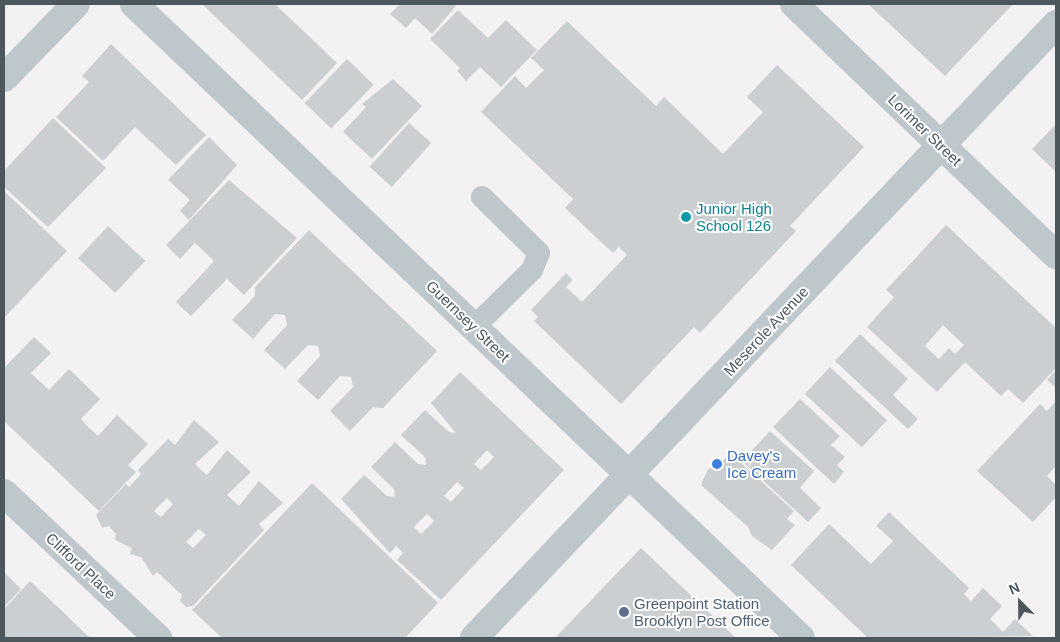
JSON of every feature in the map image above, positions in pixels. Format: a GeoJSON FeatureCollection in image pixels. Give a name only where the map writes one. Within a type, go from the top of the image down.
{"type":"FeatureCollection","features":[{"type":"Feature","properties":{"kind":"street"},"geometry":{"type":"LineString","coordinates":[[4,78],[76,4]]}},
{"type":"Feature","properties":{"kind":"street","name":"Guernsey Street"},"geometry":{"type":"LineString","coordinates":[[134,4],[802,638]]}},
{"type":"Feature","properties":{"kind":"street","name":"Lorimer Street"},"geometry":{"type":"LineString","coordinates":[[794,4],[1056,255]]}},
{"type":"Feature","properties":{"kind":"street","name":"Meserole Avenue"},"geometry":{"type":"LineString","coordinates":[[474,638],[1056,24]]}},
{"type":"Feature","properties":{"kind":"street","name":"Clifford Place"},"geometry":{"type":"LineString","coordinates":[[4,493],[158,638]]}},
{"type":"Feature","properties":{"kind":"lane"},"geometry":{"type":"LineString","coordinates":[[474,328],[532,270],[539,253],[482,197]]}},
{"type":"Feature","properties":{"kind":"building"},"geometry":{"type":"Polygon","coordinates":[[[202,4],[275,4],[337,63],[302,100],[202,4]]]}},
{"type":"Feature","properties":{"kind":"building"},"geometry":{"type":"Polygon","coordinates":[[[400,4],[453,4],[456,6],[432,34],[415,18],[406,28],[390,14],[400,4]]]}},
{"type":"Feature","properties":{"kind":"building"},"geometry":{"type":"Polygon","coordinates":[[[868,4],[1013,4],[945,76],[868,4]]]}},
{"type":"Feature","properties":{"kind":"building"},"geometry":{"type":"Polygon","coordinates":[[[458,10],[488,38],[506,20],[537,50],[501,87],[480,67],[466,81],[457,71],[460,68],[430,39],[458,10]]]}},
{"type":"Feature","properties":{"kind":"building","name":"Junior High School 126"},"geometry":{"type":"Polygon","coordinates":[[[567,21],[656,106],[664,97],[723,154],[763,112],[747,97],[777,65],[864,147],[790,226],[796,231],[700,333],[694,327],[621,404],[534,321],[538,317],[531,310],[566,273],[573,280],[566,287],[582,302],[627,255],[619,247],[613,253],[565,208],[573,199],[481,112],[515,76],[526,88],[544,70],[531,58],[567,21]]]}},
{"type":"Feature","properties":{"kind":"building"},"geometry":{"type":"Polygon","coordinates":[[[111,44],[206,135],[176,165],[135,127],[103,161],[56,117],[89,82],[82,76],[111,44]]]}},
{"type":"Feature","properties":{"kind":"building"},"geometry":{"type":"Polygon","coordinates":[[[347,59],[374,85],[331,129],[305,103],[347,59]]]}},
{"type":"Feature","properties":{"kind":"building"},"geometry":{"type":"Polygon","coordinates":[[[393,79],[422,106],[372,159],[343,132],[366,107],[362,104],[393,79]]]}},
{"type":"Feature","properties":{"kind":"building"},"geometry":{"type":"Polygon","coordinates":[[[53,118],[106,168],[48,227],[4,187],[4,171],[53,118]]]}},
{"type":"Feature","properties":{"kind":"building"},"geometry":{"type":"Polygon","coordinates":[[[409,123],[431,143],[392,187],[370,167],[409,123]]]}},
{"type":"Feature","properties":{"kind":"building"},"geometry":{"type":"Polygon","coordinates":[[[1056,124],[1056,172],[1032,149],[1056,124]]]}},
{"type":"Feature","properties":{"kind":"building"},"geometry":{"type":"Polygon","coordinates":[[[209,137],[237,165],[189,220],[180,211],[190,200],[168,180],[209,137]]]}},
{"type":"Feature","properties":{"kind":"building"},"geometry":{"type":"Polygon","coordinates":[[[229,180],[297,238],[244,295],[227,279],[191,316],[176,302],[214,261],[195,243],[180,259],[166,245],[229,180]]]}},
{"type":"Feature","properties":{"kind":"building"},"geometry":{"type":"Polygon","coordinates":[[[4,191],[67,251],[4,318],[4,191]]]}},
{"type":"Feature","properties":{"kind":"building"},"geometry":{"type":"Polygon","coordinates":[[[946,225],[1056,328],[1056,368],[1023,403],[1008,389],[1001,396],[965,362],[937,392],[867,327],[894,297],[886,290],[946,225]],[[943,325],[925,346],[939,359],[949,348],[955,354],[964,345],[943,325]]]}},
{"type":"Feature","properties":{"kind":"building"},"geometry":{"type":"Polygon","coordinates":[[[108,226],[145,261],[115,293],[78,258],[108,226]]]}},
{"type":"Feature","properties":{"kind":"building"},"geometry":{"type":"Polygon","coordinates":[[[309,230],[437,351],[383,408],[373,407],[350,431],[330,411],[353,387],[351,377],[340,376],[318,400],[297,381],[320,356],[318,346],[308,345],[285,369],[264,350],[287,325],[285,315],[275,314],[253,339],[232,320],[255,296],[255,287],[309,230]]]}},
{"type":"Feature","properties":{"kind":"building"},"geometry":{"type":"Polygon","coordinates":[[[860,334],[908,379],[893,395],[918,419],[908,429],[835,361],[860,334]]]}},
{"type":"Feature","properties":{"kind":"building"},"geometry":{"type":"Polygon","coordinates":[[[34,337],[51,353],[31,373],[49,390],[69,369],[100,399],[81,419],[88,427],[98,436],[117,415],[148,444],[128,465],[136,472],[99,511],[4,421],[4,368],[34,337]]]}},
{"type":"Feature","properties":{"kind":"building"},"geometry":{"type":"Polygon","coordinates":[[[830,367],[887,420],[862,447],[805,394],[830,367]]]}},
{"type":"Feature","properties":{"kind":"building"},"geometry":{"type":"Polygon","coordinates":[[[1056,370],[1056,388],[1047,380],[1056,370]]]}},
{"type":"Feature","properties":{"kind":"building"},"geometry":{"type":"Polygon","coordinates":[[[460,372],[564,470],[441,600],[397,560],[403,553],[396,546],[390,553],[341,499],[364,475],[387,496],[395,497],[394,489],[371,467],[395,442],[418,464],[426,465],[425,457],[401,435],[425,410],[449,432],[456,433],[431,403],[460,372]],[[487,450],[474,464],[481,470],[494,457],[487,450]],[[457,482],[444,496],[451,502],[464,488],[457,482]],[[427,514],[414,527],[421,534],[434,521],[427,514]]]}},
{"type":"Feature","properties":{"kind":"building"},"geometry":{"type":"Polygon","coordinates":[[[800,399],[840,436],[831,445],[845,457],[837,465],[844,472],[834,484],[773,427],[800,399]]]}},
{"type":"Feature","properties":{"kind":"building"},"geometry":{"type":"Polygon","coordinates":[[[1056,401],[1056,466],[1047,476],[1056,485],[1056,497],[1033,522],[977,471],[1040,404],[1047,411],[1056,401]]]}},
{"type":"Feature","properties":{"kind":"building"},"geometry":{"type":"Polygon","coordinates":[[[194,420],[219,442],[195,464],[200,469],[207,475],[227,450],[251,472],[227,495],[239,506],[259,481],[283,503],[259,524],[264,530],[193,606],[186,607],[180,601],[182,595],[157,572],[153,576],[141,557],[130,554],[132,548],[115,540],[116,534],[109,526],[102,528],[96,515],[126,484],[129,487],[141,474],[138,470],[168,439],[175,445],[194,420]],[[167,498],[154,511],[161,517],[173,504],[167,498]],[[199,529],[186,542],[193,548],[206,535],[199,529]]]}},
{"type":"Feature","properties":{"kind":"building"},"geometry":{"type":"Polygon","coordinates":[[[770,431],[814,471],[800,488],[821,508],[808,522],[742,461],[770,431]]]}},
{"type":"Feature","properties":{"kind":"building"},"geometry":{"type":"Polygon","coordinates":[[[730,453],[794,511],[787,519],[795,525],[772,550],[752,536],[748,527],[701,485],[708,469],[718,466],[730,453]]]}},
{"type":"Feature","properties":{"kind":"building"},"geometry":{"type":"Polygon","coordinates":[[[312,483],[438,603],[405,638],[222,638],[192,610],[312,483]]]}},
{"type":"Feature","properties":{"kind":"building"},"geometry":{"type":"Polygon","coordinates":[[[889,512],[969,588],[964,594],[971,601],[983,588],[1002,606],[990,619],[1003,632],[1015,619],[1033,636],[868,638],[791,565],[829,524],[871,564],[893,541],[876,526],[889,512]]]}},
{"type":"Feature","properties":{"kind":"building"},"geometry":{"type":"Polygon","coordinates":[[[641,548],[736,638],[555,638],[641,548]]]}},
{"type":"Feature","properties":{"kind":"building"},"geometry":{"type":"Polygon","coordinates":[[[4,572],[21,589],[4,607],[4,572]]]}},
{"type":"Feature","properties":{"kind":"building"},"geometry":{"type":"Polygon","coordinates":[[[30,581],[90,638],[4,638],[4,609],[30,581]]]}},
{"type":"Feature","properties":{"kind":"place","name":"Junior High School 126"},"geometry":{"type":"Point","coordinates":[686,217]}},
{"type":"Feature","properties":{"kind":"place","name":"Davey's Ice Cream"},"geometry":{"type":"Point","coordinates":[717,464]}},
{"type":"Feature","properties":{"kind":"place","name":"Greenpoint Station Brooklyn Post Office"},"geometry":{"type":"Point","coordinates":[624,612]}}]}
